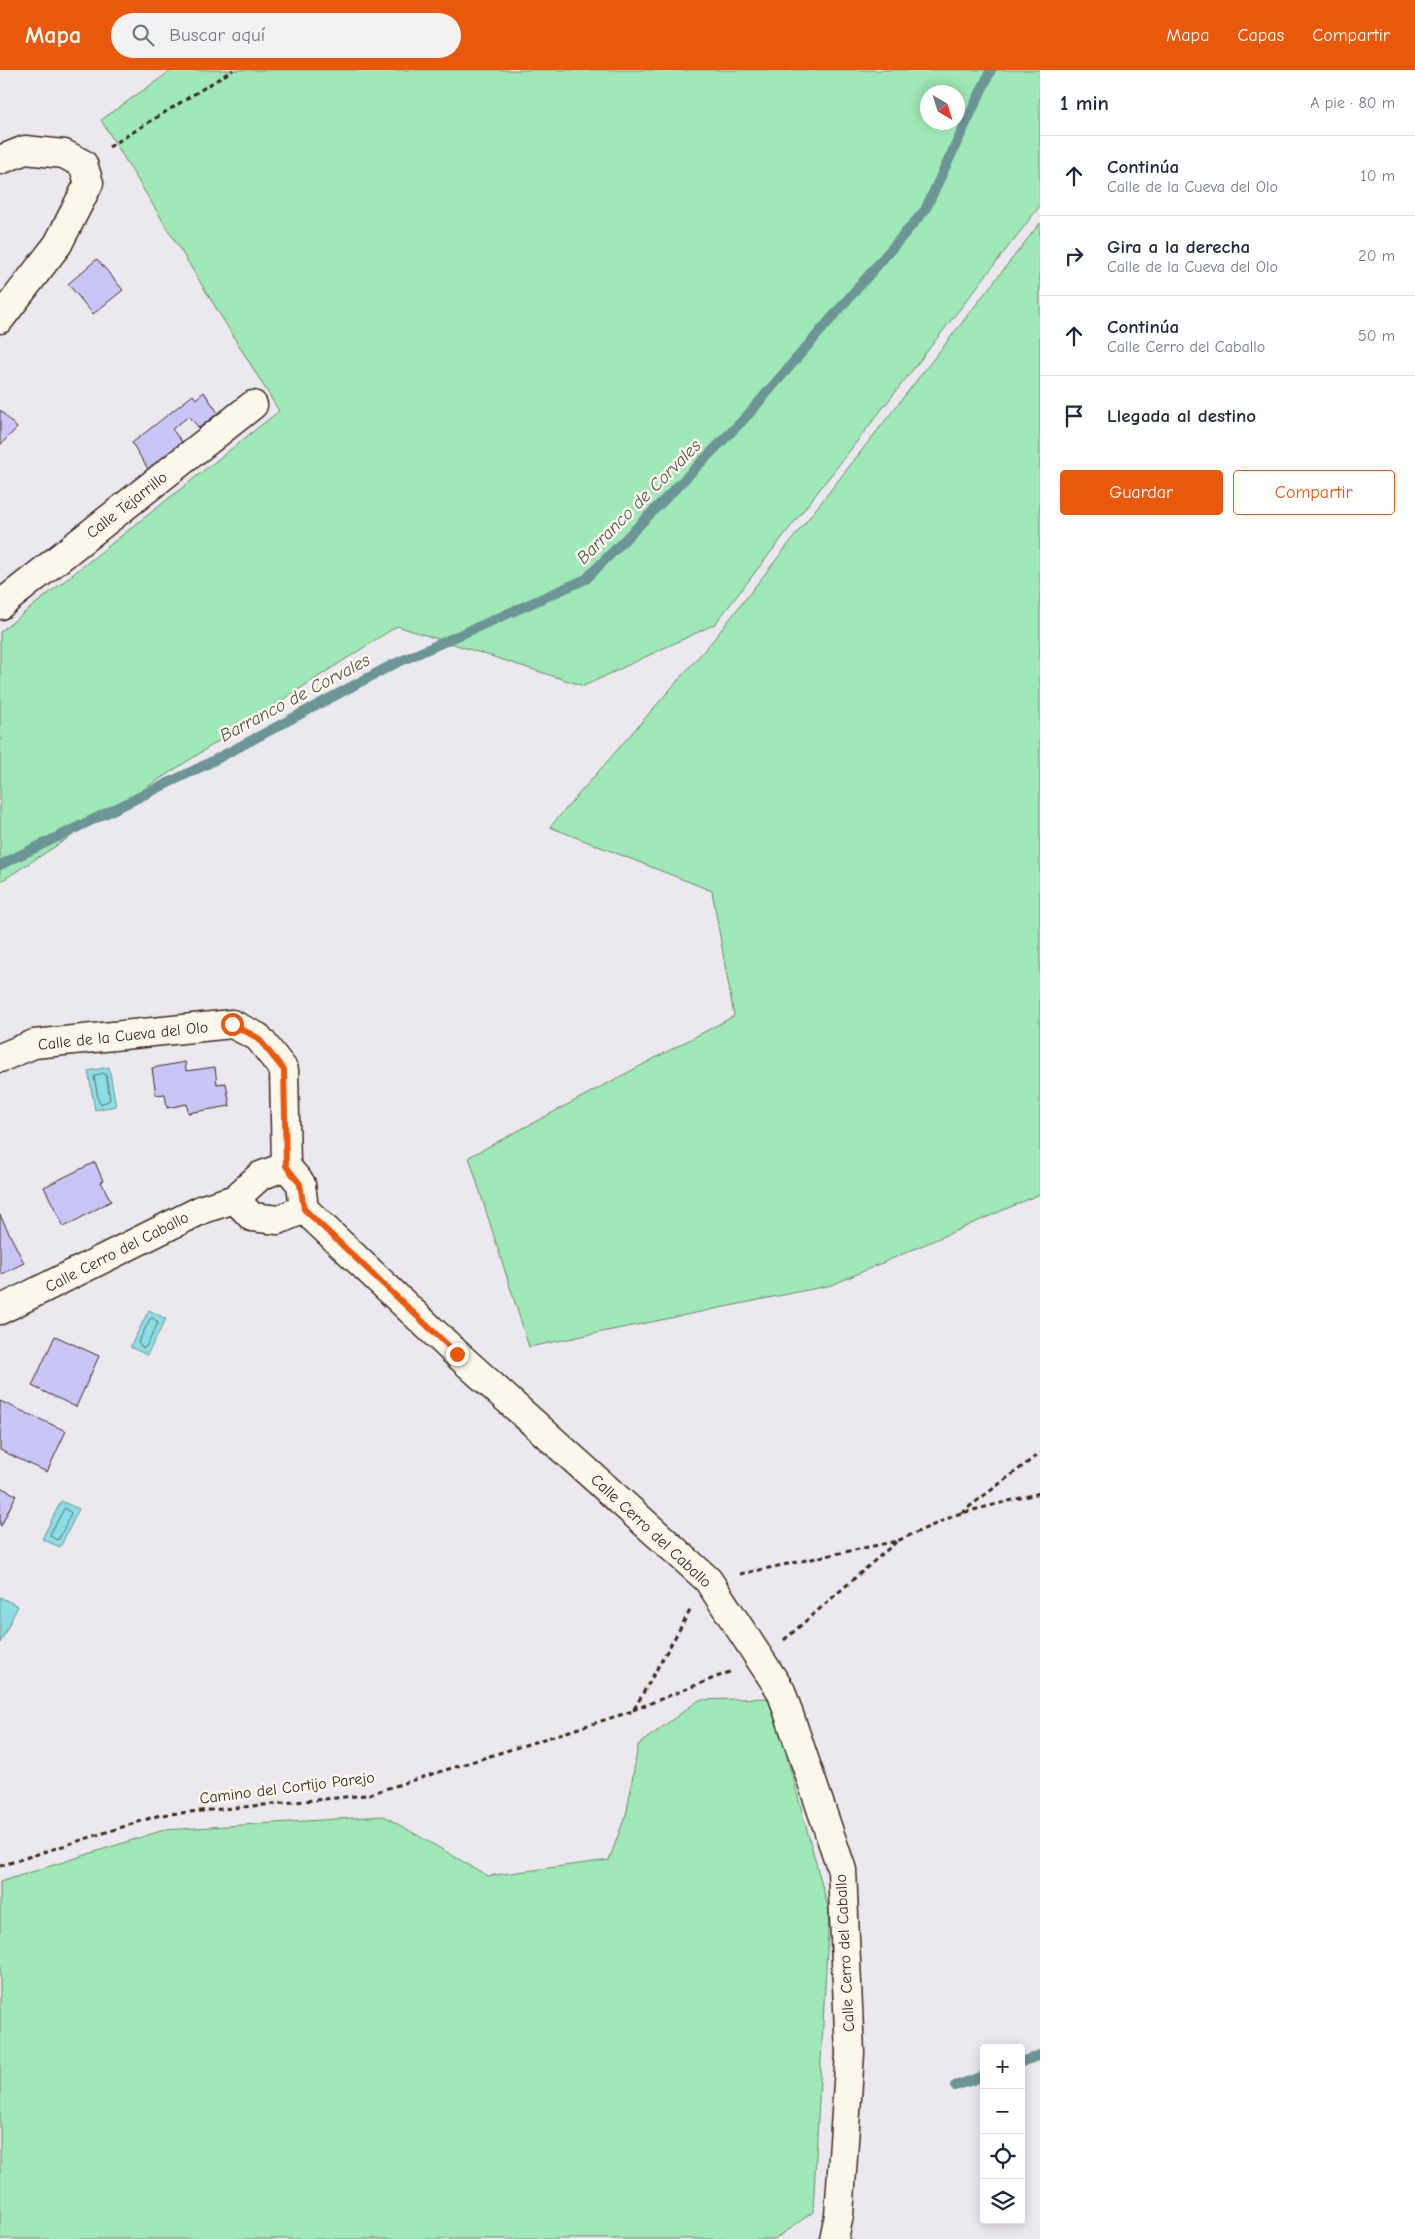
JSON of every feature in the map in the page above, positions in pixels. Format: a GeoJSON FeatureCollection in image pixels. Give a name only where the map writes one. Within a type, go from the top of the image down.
{"type":"FeatureCollection","features":[{"type":"Feature","properties":{"kind":"street"},"geometry":{"type":"LineString","coordinates":[[0,160],[26,150],[64,154],[83,164],[89,183],[58,244],[0,319]]}},
{"type":"Feature","properties":{"kind":"street","name":"Calle Tejarrillo"},"geometry":{"type":"LineString","coordinates":[[0,605],[253,406]]}},
{"type":"Feature","properties":{"kind":"street","name":"Calle de la Cueva del Olo"},"geometry":{"type":"LineString","coordinates":[[0,1058],[34,1044],[232,1024],[258,1038],[284,1070],[286,1166]]}},
{"type":"Feature","properties":{"kind":"street"},"geometry":{"type":"LineString","coordinates":[[235,1199],[252,1217],[278,1220],[304,1209],[300,1184],[286,1166]]}},
{"type":"Feature","properties":{"kind":"street","name":"Calle Cerro del Caballo"},"geometry":{"type":"LineString","coordinates":[[0,1310],[202,1209],[235,1199],[260,1176],[286,1166]]}},
{"type":"Feature","properties":{"kind":"street","name":"Calle Cerro del Caballo"},"geometry":{"type":"LineString","coordinates":[[304,1209],[457,1354],[708,1580],[781,1691],[842,1870],[850,2054],[841,2231]]}},
{"type":"Feature","properties":{"kind":"path"},"geometry":{"type":"LineString","coordinates":[[83,164],[233,70]]}},
{"type":"Feature","properties":{"kind":"path"},"geometry":{"type":"LineString","coordinates":[[958,1514],[1040,1453]]}},
{"type":"Feature","properties":{"kind":"path"},"geometry":{"type":"LineString","coordinates":[[633,1711],[708,1580],[897,1541],[958,1514],[1040,1493]]}},
{"type":"Feature","properties":{"kind":"path","name":"Camino del Cortijo Parejo"},"geometry":{"type":"LineString","coordinates":[[0,1866],[160,1815],[366,1795],[633,1711],[760,1660],[897,1541]]}},
{"type":"Feature","properties":{"kind":"green space"},"geometry":{"type":"Polygon","coordinates":[[[172,70],[1040,70],[1040,206],[715,624],[584,686],[397,626],[0,882],[0,632],[279,411],[101,120],[172,70]]]}},
{"type":"Feature","properties":{"kind":"green space"},"geometry":{"type":"Polygon","coordinates":[[[1040,223],[1040,1194],[832,1285],[529,1347],[469,1157],[734,1016],[712,891],[550,827],[714,639],[1040,223]]]}},
{"type":"Feature","properties":{"kind":"green space"},"geometry":{"type":"Polygon","coordinates":[[[771,1698],[829,1911],[813,2212],[775,2239],[0,2239],[0,1882],[164,1830],[384,1816],[488,1876],[609,1860],[627,1811],[638,1745],[699,1700],[771,1698]]]}},
{"type":"Feature","properties":{"kind":"water"},"geometry":{"type":"Polygon","coordinates":[[[109,1067],[116,1106],[95,1110],[88,1071],[109,1067]]]}},
{"type":"Feature","properties":{"kind":"water"},"geometry":{"type":"Polygon","coordinates":[[[149,1310],[166,1319],[147,1355],[130,1347],[149,1310]]]}},
{"type":"Feature","properties":{"kind":"water"},"geometry":{"type":"Polygon","coordinates":[[[61,1501],[79,1509],[60,1547],[42,1539],[61,1501]]]}},
{"type":"Feature","properties":{"kind":"water"},"geometry":{"type":"Polygon","coordinates":[[[0,1597],[18,1606],[0,1643],[0,1597]]]}},
{"type":"Feature","properties":{"kind":"building"},"geometry":{"type":"Polygon","coordinates":[[[97,259],[123,290],[93,314],[68,284],[97,259]]]}},
{"type":"Feature","properties":{"kind":"building"},"geometry":{"type":"Polygon","coordinates":[[[204,392],[218,413],[199,428],[189,416],[172,429],[182,442],[148,469],[132,443],[193,395],[196,399],[204,392]]]}},
{"type":"Feature","properties":{"kind":"building"},"geometry":{"type":"Polygon","coordinates":[[[0,410],[17,428],[0,445],[0,410]]]}},
{"type":"Feature","properties":{"kind":"building"},"geometry":{"type":"Polygon","coordinates":[[[185,1062],[186,1071],[215,1067],[217,1084],[226,1083],[230,1106],[188,1113],[187,1104],[167,1108],[165,1094],[156,1095],[152,1068],[185,1062]]]}},
{"type":"Feature","properties":{"kind":"building"},"geometry":{"type":"Polygon","coordinates":[[[95,1162],[103,1181],[101,1182],[111,1201],[64,1227],[44,1187],[95,1162]]]}},
{"type":"Feature","properties":{"kind":"building"},"geometry":{"type":"Polygon","coordinates":[[[0,1215],[24,1263],[0,1275],[0,1215]]]}},
{"type":"Feature","properties":{"kind":"building"},"geometry":{"type":"Polygon","coordinates":[[[55,1336],[99,1356],[76,1407],[32,1386],[55,1336]]]}},
{"type":"Feature","properties":{"kind":"building"},"geometry":{"type":"Polygon","coordinates":[[[0,1401],[66,1431],[47,1472],[0,1450],[0,1401]]]}},
{"type":"Feature","properties":{"kind":"building"},"geometry":{"type":"Polygon","coordinates":[[[0,1487],[16,1495],[1,1526],[0,1525],[0,1487]]]}},
{"type":"Feature","properties":{"kind":"waterway","name":"Barranco de Corvales"},"geometry":{"type":"LineString","coordinates":[[0,865],[207,764],[392,665],[586,579],[746,417],[925,210],[991,70]]}},
{"type":"Feature","properties":{"kind":"waterway"},"geometry":{"type":"LineString","coordinates":[[1025,2061],[1040,2055]]}},
{"type":"Feature","properties":{"kind":"waterway"},"geometry":{"type":"LineString","coordinates":[[955,2086],[980,2077]]}},
{"type":"Feature","properties":{"kind":"route"},"geometry":{"type":"LineString","coordinates":[[232,1024],[258,1038],[284,1070],[286,1166],[300,1184],[304,1209],[457,1354]]}}]}
